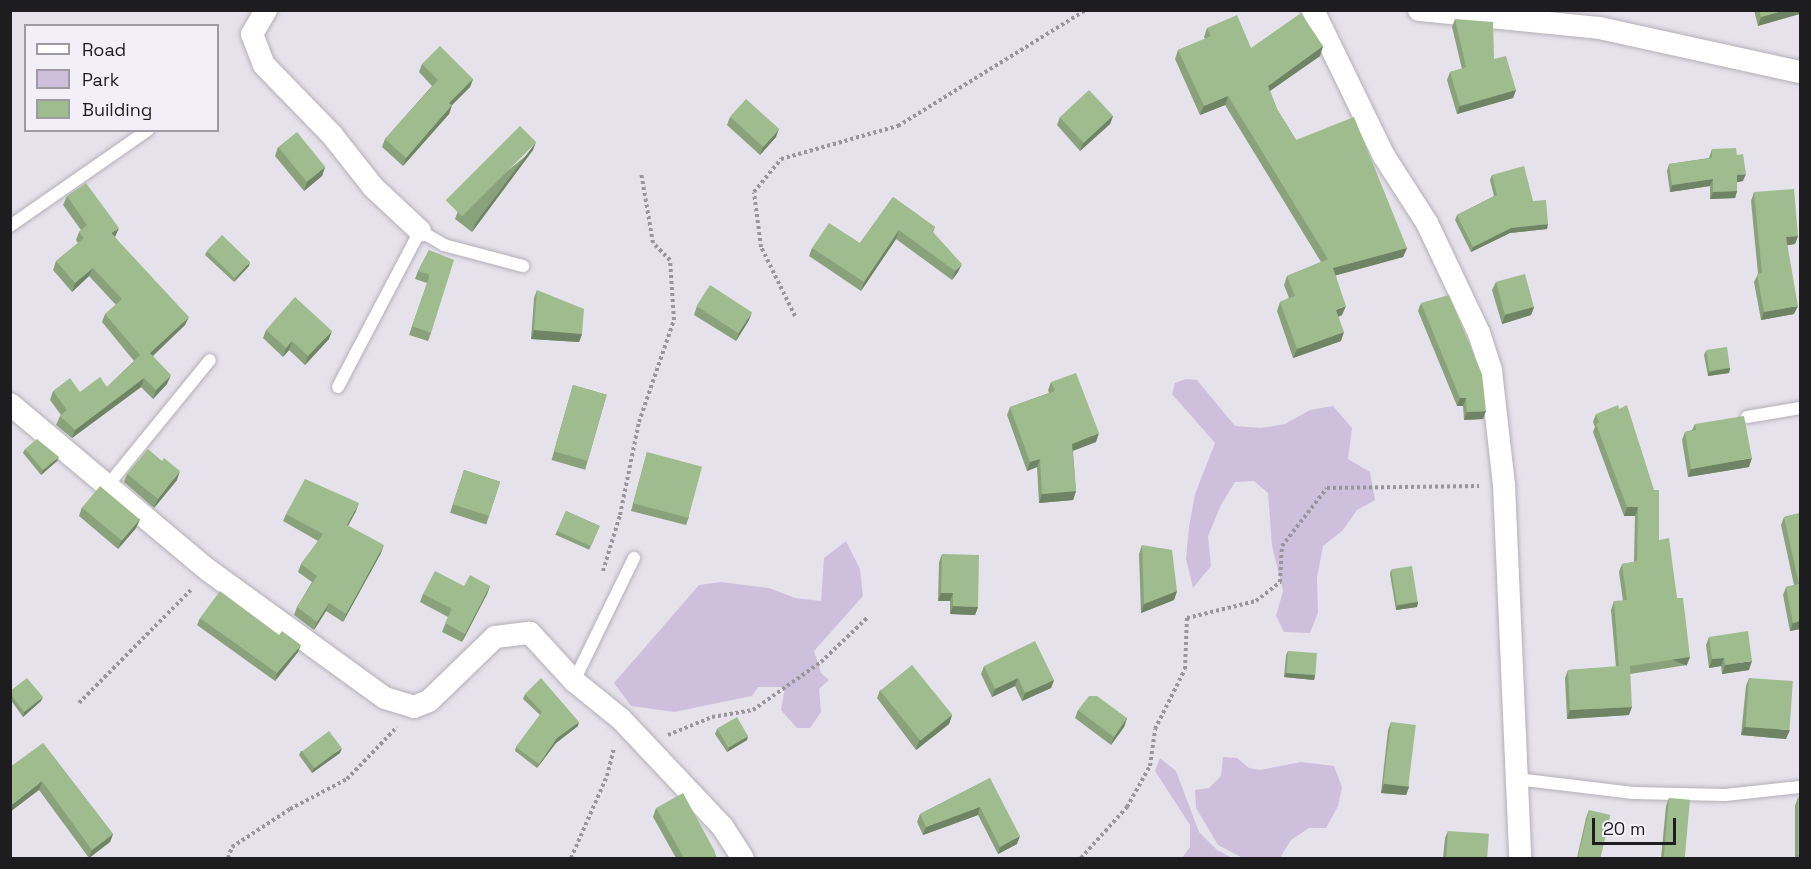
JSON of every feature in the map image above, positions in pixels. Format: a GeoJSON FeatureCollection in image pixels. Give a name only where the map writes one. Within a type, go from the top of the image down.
{"type":"FeatureCollection","features":[{"type":"Feature","properties":{"kind":"street"},"geometry":{"type":"LineString","coordinates":[[266,10],[252,34],[264,65],[332,135],[373,187],[420,231]]}},
{"type":"Feature","properties":{"kind":"street"},"geometry":{"type":"LineString","coordinates":[[1313,10],[1384,156],[1427,223],[1479,333],[1491,371],[1504,486],[1520,858]]}},
{"type":"Feature","properties":{"kind":"street"},"geometry":{"type":"LineString","coordinates":[[1419,10],[1600,28],[1800,72]]}},
{"type":"Feature","properties":{"kind":"street"},"geometry":{"type":"LineString","coordinates":[[10,404],[208,570],[385,698],[414,707],[429,701],[495,637],[530,633],[574,681],[621,718],[722,826],[743,858]]}},
{"type":"Feature","properties":{"kind":"lane"},"geometry":{"type":"LineString","coordinates":[[10,226],[145,132]]}},
{"type":"Feature","properties":{"kind":"lane"},"geometry":{"type":"LineString","coordinates":[[338,387],[420,231],[444,245],[523,266]]}},
{"type":"Feature","properties":{"kind":"lane"},"geometry":{"type":"LineString","coordinates":[[108,485],[210,360]]}},
{"type":"Feature","properties":{"kind":"lane"},"geometry":{"type":"LineString","coordinates":[[1747,417],[1800,408]]}},
{"type":"Feature","properties":{"kind":"lane"},"geometry":{"type":"LineString","coordinates":[[574,681],[634,558]]}},
{"type":"Feature","properties":{"kind":"lane"},"geometry":{"type":"LineString","coordinates":[[1517,779],[1633,793],[1725,795],[1800,787]]}},
{"type":"Feature","properties":{"kind":"path"},"geometry":{"type":"LineString","coordinates":[[795,316],[761,247],[754,192],[781,159],[898,126],[1086,10]]}},
{"type":"Feature","properties":{"kind":"path"},"geometry":{"type":"LineString","coordinates":[[613,602],[597,591],[620,515],[639,422],[674,320],[670,260],[653,243],[641,172]]}},
{"type":"Feature","properties":{"kind":"path"},"geometry":{"type":"LineString","coordinates":[[1081,858],[1127,807],[1150,766],[1155,729],[1185,669],[1187,618],[1256,601],[1281,582],[1282,546],[1328,488],[1504,486]]}},
{"type":"Feature","properties":{"kind":"path"},"geometry":{"type":"LineString","coordinates":[[79,703],[208,570]]}},
{"type":"Feature","properties":{"kind":"path"},"geometry":{"type":"LineString","coordinates":[[645,744],[712,717],[753,710],[821,662],[867,618]]}},
{"type":"Feature","properties":{"kind":"path"},"geometry":{"type":"LineString","coordinates":[[228,858],[232,847],[290,808],[347,779],[414,707]]}},
{"type":"Feature","properties":{"kind":"path"},"geometry":{"type":"LineString","coordinates":[[571,858],[607,776],[621,718]]}},
{"type":"Feature","properties":{"kind":"green space"},"geometry":{"type":"Polygon","coordinates":[[[1186,379],[1197,380],[1235,426],[1261,428],[1285,424],[1310,410],[1333,406],[1352,428],[1348,459],[1370,472],[1375,500],[1357,510],[1343,530],[1323,546],[1317,578],[1318,613],[1310,633],[1284,632],[1276,616],[1283,591],[1272,546],[1268,493],[1254,481],[1235,482],[1221,505],[1208,536],[1211,566],[1193,588],[1186,559],[1189,527],[1195,494],[1215,443],[1172,394],[1175,383],[1186,379]]]}},
{"type":"Feature","properties":{"kind":"green space"},"geometry":{"type":"Polygon","coordinates":[[[846,541],[860,569],[863,596],[814,651],[821,673],[829,680],[819,689],[821,712],[810,728],[797,728],[781,710],[785,687],[758,687],[752,696],[674,712],[631,706],[614,683],[699,585],[721,582],[769,588],[795,598],[821,601],[824,558],[846,541]]]}},
{"type":"Feature","properties":{"kind":"green space"},"geometry":{"type":"Polygon","coordinates":[[[1223,757],[1237,758],[1249,768],[1260,770],[1301,762],[1334,766],[1342,787],[1338,806],[1326,828],[1309,828],[1291,840],[1280,858],[1243,858],[1218,845],[1196,808],[1195,790],[1209,788],[1221,776],[1223,757]]]}},
{"type":"Feature","properties":{"kind":"green space"},"geometry":{"type":"Polygon","coordinates":[[[1160,758],[1176,771],[1199,832],[1217,850],[1232,858],[1182,858],[1190,847],[1190,825],[1155,771],[1160,758]]]}},
{"type":"Feature","properties":{"kind":"building"},"geometry":{"type":"Polygon","coordinates":[[[1759,10],[1786,10],[1761,17],[1759,10]]]}},
{"type":"Feature","properties":{"kind":"building"},"geometry":{"type":"Polygon","coordinates":[[[1301,13],[1323,46],[1268,86],[1277,109],[1296,140],[1354,117],[1407,248],[1333,268],[1346,306],[1336,310],[1344,332],[1297,349],[1280,302],[1295,296],[1287,276],[1328,259],[1228,96],[1204,106],[1178,50],[1211,36],[1207,28],[1237,15],[1251,48],[1301,13]]]}},
{"type":"Feature","properties":{"kind":"building"},"geometry":{"type":"Polygon","coordinates":[[[1455,19],[1493,22],[1494,59],[1506,56],[1516,90],[1460,106],[1450,72],[1466,67],[1455,19]]]}},
{"type":"Feature","properties":{"kind":"building"},"geometry":{"type":"Polygon","coordinates":[[[440,46],[473,79],[449,103],[452,105],[406,158],[385,139],[438,80],[422,64],[440,46]]]}},
{"type":"Feature","properties":{"kind":"building"},"geometry":{"type":"Polygon","coordinates":[[[1089,90],[1113,116],[1084,143],[1060,117],[1089,90]]]}},
{"type":"Feature","properties":{"kind":"building"},"geometry":{"type":"Polygon","coordinates":[[[746,99],[779,129],[763,147],[730,117],[746,99]]]}},
{"type":"Feature","properties":{"kind":"building"},"geometry":{"type":"Polygon","coordinates":[[[520,126],[536,142],[462,217],[446,200],[520,126]]]}},
{"type":"Feature","properties":{"kind":"building"},"geometry":{"type":"Polygon","coordinates":[[[297,132],[325,167],[307,182],[278,147],[297,132]]]}},
{"type":"Feature","properties":{"kind":"building"},"geometry":{"type":"Polygon","coordinates":[[[1736,148],[1737,155],[1743,154],[1746,174],[1737,175],[1737,191],[1713,192],[1713,179],[1672,185],[1669,164],[1712,158],[1712,149],[1736,148]]]}},
{"type":"Feature","properties":{"kind":"building"},"geometry":{"type":"Polygon","coordinates":[[[1524,166],[1533,201],[1546,200],[1548,224],[1511,228],[1473,247],[1457,215],[1497,195],[1492,175],[1524,166]]]}},
{"type":"Feature","properties":{"kind":"building"},"geometry":{"type":"Polygon","coordinates":[[[86,183],[119,228],[111,233],[189,317],[150,353],[171,375],[156,390],[144,378],[75,430],[60,416],[67,410],[53,391],[70,378],[80,392],[100,377],[107,387],[140,355],[105,314],[122,299],[93,268],[75,283],[56,261],[84,238],[79,232],[87,225],[67,196],[86,183]]]}},
{"type":"Feature","properties":{"kind":"building"},"geometry":{"type":"Polygon","coordinates":[[[1794,189],[1798,236],[1786,237],[1798,306],[1764,312],[1757,274],[1762,273],[1754,192],[1794,189]]]}},
{"type":"Feature","properties":{"kind":"building"},"geometry":{"type":"Polygon","coordinates":[[[893,197],[935,227],[932,231],[962,264],[955,271],[899,230],[864,282],[812,248],[829,223],[860,243],[893,197]]]}},
{"type":"Feature","properties":{"kind":"building"},"geometry":{"type":"Polygon","coordinates":[[[222,235],[250,262],[235,278],[207,251],[222,235]]]}},
{"type":"Feature","properties":{"kind":"building"},"geometry":{"type":"Polygon","coordinates":[[[429,250],[454,260],[431,333],[412,326],[430,275],[418,271],[429,250]]]}},
{"type":"Feature","properties":{"kind":"building"},"geometry":{"type":"Polygon","coordinates":[[[1525,274],[1534,307],[1505,315],[1496,282],[1525,274]]]}},
{"type":"Feature","properties":{"kind":"building"},"geometry":{"type":"Polygon","coordinates":[[[710,285],[752,312],[738,333],[696,306],[710,285]]]}},
{"type":"Feature","properties":{"kind":"building"},"geometry":{"type":"Polygon","coordinates":[[[537,290],[584,309],[582,334],[534,330],[537,290]]]}},
{"type":"Feature","properties":{"kind":"building"},"geometry":{"type":"Polygon","coordinates":[[[1449,295],[1482,374],[1486,411],[1467,412],[1466,398],[1460,398],[1421,303],[1449,295]]]}},
{"type":"Feature","properties":{"kind":"building"},"geometry":{"type":"Polygon","coordinates":[[[295,297],[332,331],[308,356],[292,341],[286,348],[266,330],[295,297]]]}},
{"type":"Feature","properties":{"kind":"building"},"geometry":{"type":"Polygon","coordinates":[[[1727,347],[1730,368],[1709,371],[1706,350],[1727,347]]]}},
{"type":"Feature","properties":{"kind":"building"},"geometry":{"type":"Polygon","coordinates":[[[1076,373],[1099,433],[1072,444],[1076,491],[1042,494],[1040,459],[1030,462],[1010,407],[1055,391],[1051,382],[1076,373]]]}},
{"type":"Feature","properties":{"kind":"building"},"geometry":{"type":"Polygon","coordinates":[[[573,385],[607,395],[588,461],[554,451],[573,385]]]}},
{"type":"Feature","properties":{"kind":"building"},"geometry":{"type":"Polygon","coordinates":[[[1618,405],[1619,409],[1627,405],[1654,490],[1659,490],[1659,540],[1669,538],[1677,598],[1683,598],[1690,657],[1630,666],[1632,707],[1570,710],[1568,670],[1619,666],[1614,601],[1627,600],[1622,564],[1637,561],[1638,507],[1627,507],[1596,424],[1599,422],[1596,414],[1618,405]]]}},
{"type":"Feature","properties":{"kind":"building"},"geometry":{"type":"Polygon","coordinates":[[[1744,416],[1752,458],[1691,469],[1685,432],[1696,430],[1695,424],[1744,416]]]}},
{"type":"Feature","properties":{"kind":"building"},"geometry":{"type":"Polygon","coordinates":[[[37,439],[59,457],[43,470],[25,449],[37,439]]]}},
{"type":"Feature","properties":{"kind":"building"},"geometry":{"type":"Polygon","coordinates":[[[148,449],[162,461],[164,458],[180,471],[158,499],[127,474],[148,449]]]}},
{"type":"Feature","properties":{"kind":"building"},"geometry":{"type":"Polygon","coordinates":[[[647,452],[702,467],[688,518],[633,503],[647,452]]]}},
{"type":"Feature","properties":{"kind":"building"},"geometry":{"type":"Polygon","coordinates":[[[464,470],[500,482],[489,516],[453,504],[464,470]]]}},
{"type":"Feature","properties":{"kind":"building"},"geometry":{"type":"Polygon","coordinates":[[[305,479],[359,503],[347,525],[384,545],[346,614],[329,603],[317,622],[297,607],[317,576],[301,564],[323,534],[286,514],[305,479]]]}},
{"type":"Feature","properties":{"kind":"building"},"geometry":{"type":"Polygon","coordinates":[[[100,486],[140,519],[122,541],[82,507],[100,486]]]}},
{"type":"Feature","properties":{"kind":"building"},"geometry":{"type":"Polygon","coordinates":[[[566,511],[600,526],[591,546],[557,531],[566,511]]]}},
{"type":"Feature","properties":{"kind":"building"},"geometry":{"type":"Polygon","coordinates":[[[1800,513],[1800,621],[1793,623],[1786,587],[1799,584],[1784,517],[1800,513]]]}},
{"type":"Feature","properties":{"kind":"building"},"geometry":{"type":"Polygon","coordinates":[[[1142,545],[1172,550],[1177,591],[1144,604],[1142,545]]]}},
{"type":"Feature","properties":{"kind":"building"},"geometry":{"type":"Polygon","coordinates":[[[942,554],[979,555],[978,607],[953,606],[953,593],[941,593],[942,554]]]}},
{"type":"Feature","properties":{"kind":"building"},"geometry":{"type":"Polygon","coordinates":[[[1412,566],[1418,602],[1397,605],[1391,569],[1412,566]]]}},
{"type":"Feature","properties":{"kind":"building"},"geometry":{"type":"Polygon","coordinates":[[[435,571],[464,586],[470,575],[490,586],[465,634],[445,623],[452,609],[423,594],[435,571]]]}},
{"type":"Feature","properties":{"kind":"building"},"geometry":{"type":"Polygon","coordinates":[[[220,591],[279,635],[282,631],[301,645],[277,673],[200,618],[220,591]]]}},
{"type":"Feature","properties":{"kind":"building"},"geometry":{"type":"Polygon","coordinates":[[[1748,631],[1752,661],[1725,665],[1724,658],[1712,659],[1709,637],[1748,631]]]}},
{"type":"Feature","properties":{"kind":"building"},"geometry":{"type":"Polygon","coordinates":[[[1035,641],[1054,680],[1025,693],[1018,678],[995,689],[984,666],[1035,641]]]}},
{"type":"Feature","properties":{"kind":"building"},"geometry":{"type":"Polygon","coordinates":[[[1288,651],[1317,653],[1315,675],[1286,673],[1288,651]]]}},
{"type":"Feature","properties":{"kind":"building"},"geometry":{"type":"Polygon","coordinates":[[[912,665],[952,715],[920,741],[880,691],[912,665]]]}},
{"type":"Feature","properties":{"kind":"building"},"geometry":{"type":"Polygon","coordinates":[[[27,678],[43,697],[24,712],[10,691],[27,678]]]}},
{"type":"Feature","properties":{"kind":"building"},"geometry":{"type":"Polygon","coordinates":[[[541,678],[579,722],[557,738],[539,764],[516,747],[542,712],[525,694],[541,678]]]}},
{"type":"Feature","properties":{"kind":"building"},"geometry":{"type":"Polygon","coordinates":[[[1749,678],[1793,681],[1789,730],[1746,727],[1749,678]]]}},
{"type":"Feature","properties":{"kind":"building"},"geometry":{"type":"Polygon","coordinates":[[[1089,696],[1097,696],[1127,718],[1114,737],[1078,710],[1089,696]]]}},
{"type":"Feature","properties":{"kind":"building"},"geometry":{"type":"Polygon","coordinates":[[[737,717],[748,736],[728,748],[717,728],[737,717]]]}},
{"type":"Feature","properties":{"kind":"building"},"geometry":{"type":"Polygon","coordinates":[[[1391,722],[1416,725],[1408,787],[1383,784],[1391,722]]]}},
{"type":"Feature","properties":{"kind":"building"},"geometry":{"type":"Polygon","coordinates":[[[329,731],[342,748],[314,768],[302,751],[329,731]]]}},
{"type":"Feature","properties":{"kind":"building"},"geometry":{"type":"Polygon","coordinates":[[[43,743],[113,834],[92,850],[42,781],[10,806],[10,767],[43,743]]]}},
{"type":"Feature","properties":{"kind":"building"},"geometry":{"type":"Polygon","coordinates":[[[990,778],[1020,836],[1000,847],[980,807],[926,827],[920,814],[990,778]]]}},
{"type":"Feature","properties":{"kind":"building"},"geometry":{"type":"Polygon","coordinates":[[[683,793],[717,858],[684,858],[656,808],[683,793]]]}},
{"type":"Feature","properties":{"kind":"building"},"geometry":{"type":"Polygon","coordinates":[[[1798,797],[1800,797],[1800,855],[1798,855],[1798,797]]]}},
{"type":"Feature","properties":{"kind":"building"},"geometry":{"type":"Polygon","coordinates":[[[1669,798],[1690,800],[1685,858],[1664,858],[1669,798]]]}},
{"type":"Feature","properties":{"kind":"building"},"geometry":{"type":"Polygon","coordinates":[[[1589,810],[1610,815],[1600,858],[1578,858],[1589,810]]]}},
{"type":"Feature","properties":{"kind":"building"},"geometry":{"type":"Polygon","coordinates":[[[1448,831],[1489,834],[1487,858],[1446,858],[1448,831]]]}}]}
